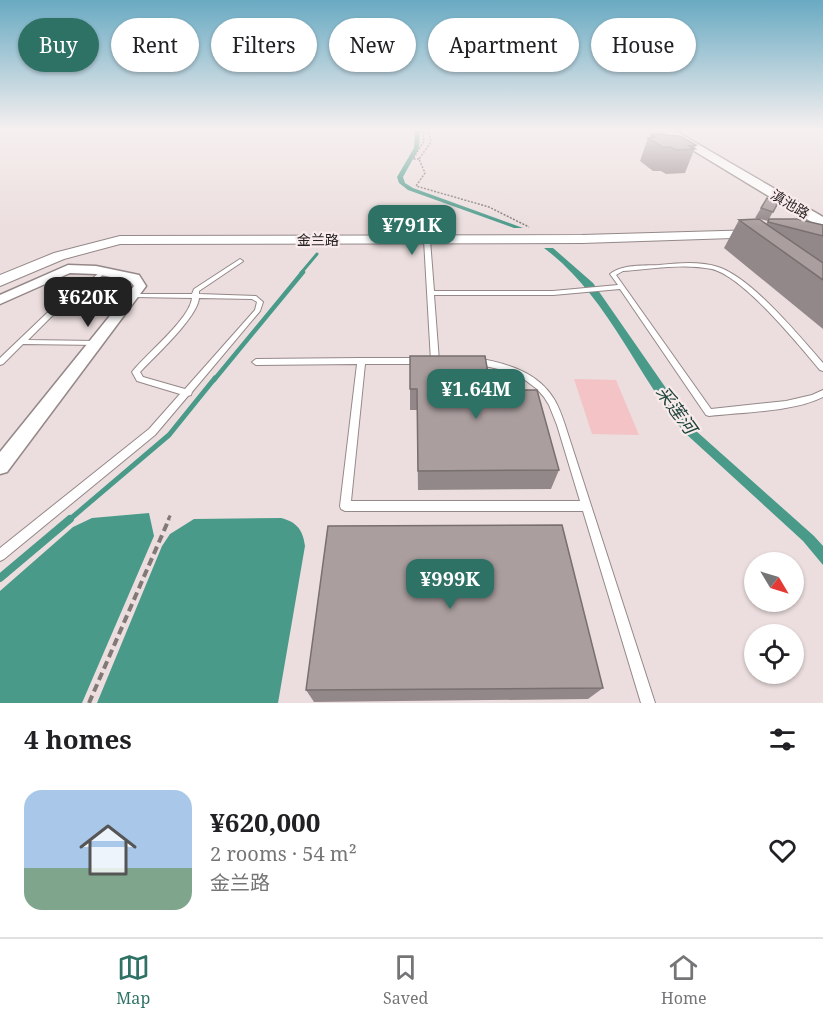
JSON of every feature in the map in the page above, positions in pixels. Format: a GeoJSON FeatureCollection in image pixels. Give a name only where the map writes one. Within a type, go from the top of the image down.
{"type":"FeatureCollection","features":[{"type":"Feature","properties":{"kind":"main road","name":"滇池路"},"geometry":{"type":"LineString","coordinates":[[715,162],[819,229]]}},
{"type":"Feature","properties":{"kind":"main road","name":"滇池路"},"geometry":{"type":"LineString","coordinates":[[746,162],[771,176]]}},
{"type":"Feature","properties":{"kind":"street","name":"金兰路"},"geometry":{"type":"LineString","coordinates":[[0,281],[59,256],[120,240],[537,239],[776,233]]}},
{"type":"Feature","properties":{"kind":"street"},"geometry":{"type":"LineString","coordinates":[[0,300],[60,271],[104,272],[135,278],[141,286],[0,466]]}},
{"type":"Feature","properties":{"kind":"lane"},"geometry":{"type":"LineString","coordinates":[[256,362],[440,361],[431,293],[428,240]]}},
{"type":"Feature","properties":{"kind":"lane"},"geometry":{"type":"LineString","coordinates":[[188,393],[140,379],[136,372],[181,324],[195,304],[194,296],[203,285],[240,261]]}},
{"type":"Feature","properties":{"kind":"lane"},"geometry":{"type":"LineString","coordinates":[[823,368],[776,317],[725,271],[708,267],[622,269],[613,274],[709,412],[794,402],[817,398],[823,393]]}},
{"type":"Feature","properties":{"kind":"lane"},"geometry":{"type":"LineString","coordinates":[[0,362],[49,315],[104,272]]}},
{"type":"Feature","properties":{"kind":"lane"},"geometry":{"type":"LineString","coordinates":[[431,293],[567,291],[620,287]]}},
{"type":"Feature","properties":{"kind":"lane"},"geometry":{"type":"LineString","coordinates":[[0,555],[152,432],[258,310],[260,302],[254,297],[134,295]]}},
{"type":"Feature","properties":{"kind":"lane"},"geometry":{"type":"LineString","coordinates":[[21,342],[96,343]]}},
{"type":"Feature","properties":{"kind":"lane"},"geometry":{"type":"LineString","coordinates":[[465,360],[506,366],[528,378],[548,395],[561,425],[648,703]]}},
{"type":"Feature","properties":{"kind":"lane"},"geometry":{"type":"LineString","coordinates":[[361,361],[345,506],[586,507]]}},
{"type":"Feature","properties":{"kind":"path"},"geometry":{"type":"LineString","coordinates":[[420,162],[425,173],[416,186],[489,207],[528,227],[537,239]]}},
{"type":"Feature","properties":{"kind":"path"},"geometry":{"type":"LineString","coordinates":[[89,703],[171,514]]}},
{"type":"Feature","properties":{"kind":"shaded area"},"geometry":{"type":"Polygon","coordinates":[[[574,379],[616,380],[639,435],[592,434],[574,379]]]}},
{"type":"Feature","properties":{"kind":"water"},"geometry":{"type":"Polygon","coordinates":[[[406,162],[411,162],[403,177],[405,183],[413,188],[523,228],[514,228],[408,190],[399,183],[397,177],[406,162]]]}},
{"type":"Feature","properties":{"kind":"water","name":"采莲河"},"geometry":{"type":"Polygon","coordinates":[[[544,248],[553,248],[593,283],[695,430],[814,536],[823,546],[823,565],[803,541],[685,433],[667,410],[604,312],[566,267],[544,248]]]}},
{"type":"Feature","properties":{"kind":"water"},"geometry":{"type":"Polygon","coordinates":[[[149,513],[154,536],[82,703],[0,703],[0,591],[73,527],[92,518],[149,513]]]}},
{"type":"Feature","properties":{"kind":"water"},"geometry":{"type":"Polygon","coordinates":[[[281,518],[298,528],[303,535],[305,546],[278,703],[97,703],[162,546],[170,534],[194,519],[281,518]]]}},
{"type":"Feature","properties":{"kind":"building"},"geometry":{"type":"Polygon","coordinates":[[[767,198],[779,201],[773,212],[761,208],[767,198]]]}},
{"type":"Feature","properties":{"kind":"building"},"geometry":{"type":"Polygon","coordinates":[[[759,219],[823,263],[823,280],[739,220],[759,219]]]}},
{"type":"Feature","properties":{"kind":"building"},"geometry":{"type":"Polygon","coordinates":[[[769,219],[797,219],[823,225],[823,236],[768,222],[769,219]]]}},
{"type":"Feature","properties":{"kind":"building"},"geometry":{"type":"Polygon","coordinates":[[[410,356],[485,356],[491,390],[537,390],[559,470],[418,471],[417,389],[410,389],[410,356]]]}},
{"type":"Feature","properties":{"kind":"building"},"geometry":{"type":"Polygon","coordinates":[[[562,525],[603,688],[306,690],[328,526],[562,525]]]}},
{"type":"Feature","properties":{"kind":"waterway"},"geometry":{"type":"LineString","coordinates":[[301,273],[317,254]]}},
{"type":"Feature","properties":{"kind":"waterway"},"geometry":{"type":"LineString","coordinates":[[214,380],[303,272]]}},
{"type":"Feature","properties":{"kind":"waterway"},"geometry":{"type":"LineString","coordinates":[[69,520],[169,435],[215,378]]}},
{"type":"Feature","properties":{"kind":"waterway"},"geometry":{"type":"LineString","coordinates":[[0,578],[70,519]]}}]}
